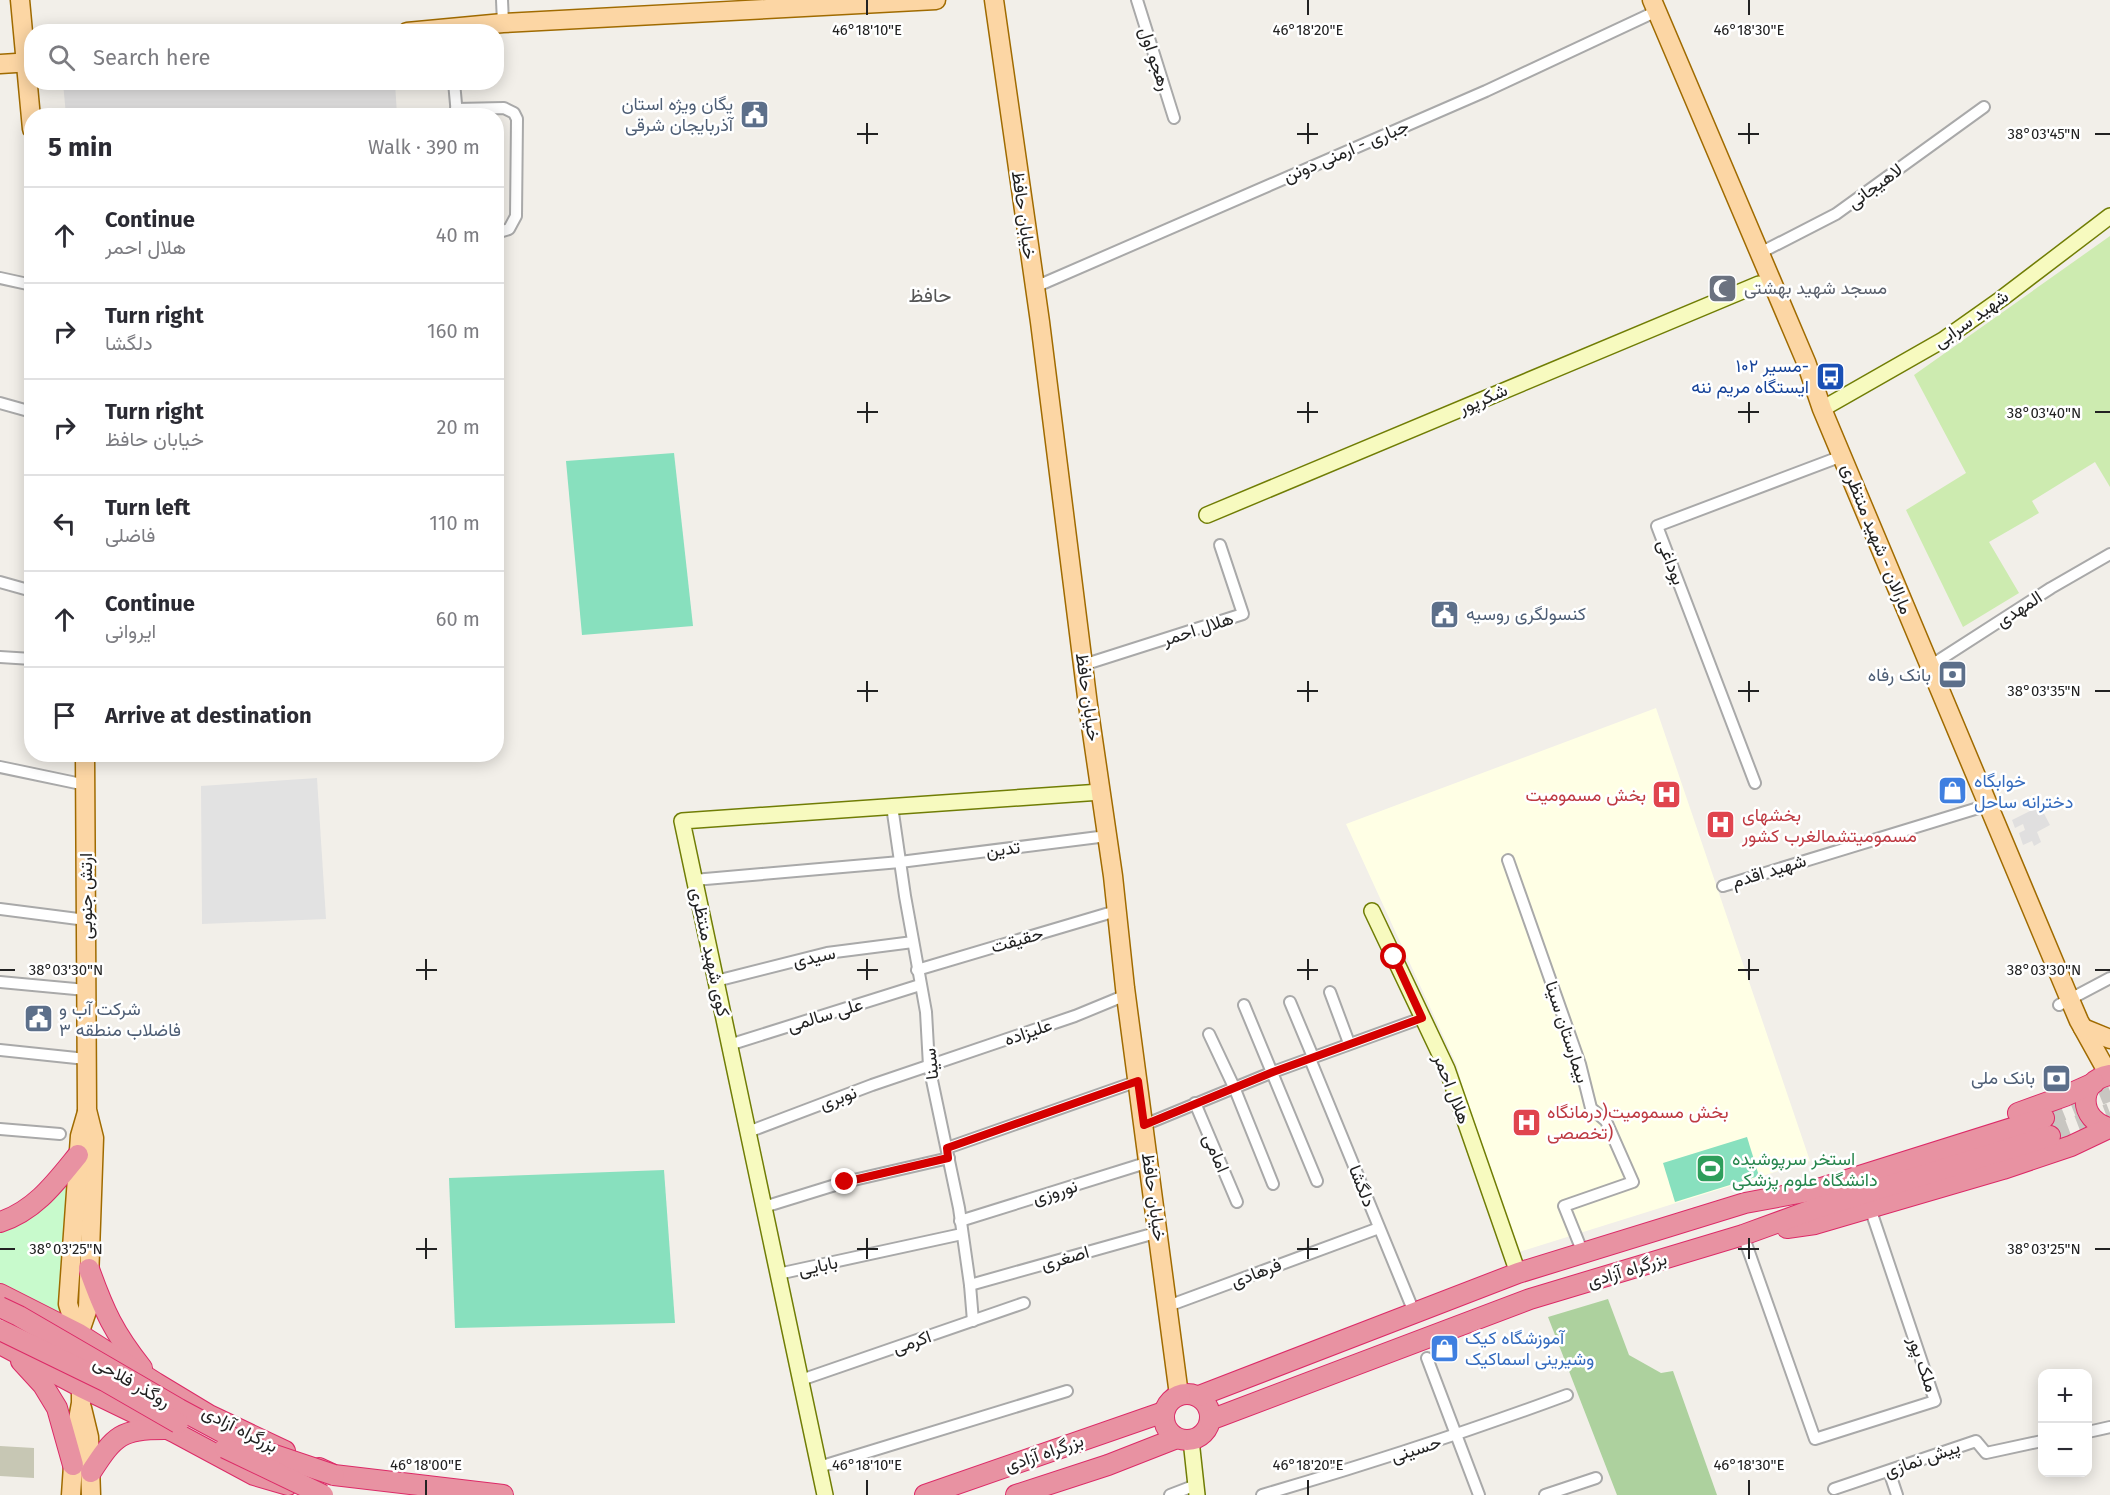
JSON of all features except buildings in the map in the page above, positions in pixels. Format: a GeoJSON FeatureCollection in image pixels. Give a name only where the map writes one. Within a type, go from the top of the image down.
{"type":"FeatureCollection","features":[{"type":"Feature","properties":{"kind":"highway","name":"بزرگراه آزادی"},"geometry":{"type":"LineString","coordinates":[[1189,1395],[1518,1273],[1745,1203],[1806,1179],[1897,1152],[2065,1096],[2104,1078]]}},
{"type":"Feature","properties":{"kind":"highway"},"geometry":{"type":"LineString","coordinates":[[2104,1078],[2086,1095],[2087,1110],[2095,1122],[2109,1128]]}},
{"type":"Feature","properties":{"kind":"highway"},"geometry":{"type":"LineString","coordinates":[[2065,1096],[2077,1104],[2084,1114],[2087,1129],[2085,1139]]}},
{"type":"Feature","properties":{"kind":"highway","name":"بزرگراه آزادی"},"geometry":{"type":"LineString","coordinates":[[1210,1420],[1530,1299],[1743,1235],[2047,1127],[1815,1190],[1745,1203]]}},
{"type":"Feature","properties":{"kind":"highway"},"geometry":{"type":"LineString","coordinates":[[1743,1235],[1815,1224],[1870,1208],[2003,1169],[2071,1146],[2109,1128]]}},
{"type":"Feature","properties":{"kind":"highway"},"geometry":{"type":"LineString","coordinates":[[0,1222],[12,1218],[42,1198],[78,1155]]}},
{"type":"Feature","properties":{"kind":"highway"},"geometry":{"type":"LineString","coordinates":[[89,1269],[106,1316],[123,1345],[156,1383]]}},
{"type":"Feature","properties":{"kind":"highway","name":"بزرگراه آزادی"},"geometry":{"type":"LineString","coordinates":[[0,1294],[79,1334],[209,1415],[334,1475],[503,1495]]}},
{"type":"Feature","properties":{"kind":"highway","name":"روگذر فلاحی"},"geometry":{"type":"LineString","coordinates":[[0,1307],[248,1446],[334,1475]]}},
{"type":"Feature","properties":{"kind":"highway","name":"روگذر فلاحی"},"geometry":{"type":"LineString","coordinates":[[0,1330],[105,1381],[153,1410],[241,1457],[323,1495]]}},
{"type":"Feature","properties":{"kind":"highway","name":"بزرگراه آزادی"},"geometry":{"type":"LineString","coordinates":[[5,1347],[81,1395],[169,1429],[254,1475],[323,1495]]}},
{"type":"Feature","properties":{"kind":"highway"},"geometry":{"type":"LineString","coordinates":[[5,1347],[43,1385],[57,1408],[82,1468],[115,1438],[138,1429],[169,1429]]}},
{"type":"Feature","properties":{"kind":"highway"},"geometry":{"type":"LineString","coordinates":[[1189,1395],[1208,1406],[1210,1420],[1204,1433],[1184,1439],[1170,1433],[1166,1427],[1164,1412],[1172,1398],[1189,1395]]}},
{"type":"Feature","properties":{"kind":"highway","name":"بزرگراه آزادی"},"geometry":{"type":"LineString","coordinates":[[924,1495],[1164,1412]]}},
{"type":"Feature","properties":{"kind":"highway","name":"بزرگراه آزادی"},"geometry":{"type":"LineString","coordinates":[[1016,1495],[1184,1439]]}},
{"type":"Feature","properties":{"kind":"main road"},"geometry":{"type":"LineString","coordinates":[[20,0],[24,31]]}},
{"type":"Feature","properties":{"kind":"main road"},"geometry":{"type":"LineString","coordinates":[[496,24],[744,4],[936,0]]}},
{"type":"Feature","properties":{"kind":"main road","name":"خیابان حافظ"},"geometry":{"type":"LineString","coordinates":[[994,0],[1035,287],[1168,1306],[1189,1395]]}},
{"type":"Feature","properties":{"kind":"main road","name":"مارالان - شهید منتظری"},"geometry":{"type":"LineString","coordinates":[[1654,6],[1806,362],[1822,409],[1988,805],[2065,1003],[2083,1028],[2104,1078]]}},
{"type":"Feature","properties":{"kind":"main road"},"geometry":{"type":"LineString","coordinates":[[0,64],[24,62]]}},
{"type":"Feature","properties":{"kind":"main road"},"geometry":{"type":"LineString","coordinates":[[30,90],[31,108]]}},
{"type":"Feature","properties":{"kind":"main road","name":"ارتش جنوبی"},"geometry":{"type":"LineString","coordinates":[[85,762],[87,1110]]}},
{"type":"Feature","properties":{"kind":"main road"},"geometry":{"type":"LineString","coordinates":[[2083,1028],[2110,1039]]}},
{"type":"Feature","properties":{"kind":"main road"},"geometry":{"type":"LineString","coordinates":[[71,1495],[82,1468],[89,1437],[81,1395],[79,1334],[68,1304],[78,1155],[87,1110]]}},
{"type":"Feature","properties":{"kind":"main road"},"geometry":{"type":"LineString","coordinates":[[79,1334],[88,1308],[94,1138],[87,1110]]}},
{"type":"Feature","properties":{"kind":"main road"},"geometry":{"type":"LineString","coordinates":[[82,1468],[91,1495]]}},
{"type":"Feature","properties":{"kind":"street"},"geometry":{"type":"LineString","coordinates":[[502,0],[503,23]]}},
{"type":"Feature","properties":{"kind":"street","name":"رهجو اول"},"geometry":{"type":"LineString","coordinates":[[1137,0],[1174,118]]}},
{"type":"Feature","properties":{"kind":"street","name":"جباری - ارمنی دونن"},"geometry":{"type":"LineString","coordinates":[[1035,287],[1486,91],[1654,6]]}},
{"type":"Feature","properties":{"kind":"street"},"geometry":{"type":"LineString","coordinates":[[455,90],[457,108]]}},
{"type":"Feature","properties":{"kind":"street","name":"لاهیجانی"},"geometry":{"type":"LineString","coordinates":[[1760,253],[1836,214],[1984,107]]}},
{"type":"Feature","properties":{"kind":"street"},"geometry":{"type":"LineString","coordinates":[[504,108],[511,110],[517,119],[516,216],[509,229],[504,231]]}},
{"type":"Feature","properties":{"kind":"street","name":"شهید سرابی"},"geometry":{"type":"LineString","coordinates":[[1822,409],[1943,340],[2001,300],[2110,216]]}},
{"type":"Feature","properties":{"kind":"street"},"geometry":{"type":"LineString","coordinates":[[0,278],[24,283]]}},
{"type":"Feature","properties":{"kind":"street","name":"شکرپور"},"geometry":{"type":"LineString","coordinates":[[1207,515],[1759,284]]}},
{"type":"Feature","properties":{"kind":"street"},"geometry":{"type":"LineString","coordinates":[[0,403],[24,410]]}},
{"type":"Feature","properties":{"kind":"street","name":"بوداغی"},"geometry":{"type":"LineString","coordinates":[[1755,783],[1657,526],[1842,456]]}},
{"type":"Feature","properties":{"kind":"street","name":"هلال احمر"},"geometry":{"type":"LineString","coordinates":[[1083,665],[1243,614],[1220,544]]}},
{"type":"Feature","properties":{"kind":"street","name":"المهدی"},"geometry":{"type":"LineString","coordinates":[[1930,666],[2051,588],[2110,554]]}},
{"type":"Feature","properties":{"kind":"street"},"geometry":{"type":"LineString","coordinates":[[0,582],[24,589]]}},
{"type":"Feature","properties":{"kind":"street"},"geometry":{"type":"LineString","coordinates":[[0,657],[24,658]]}},
{"type":"Feature","properties":{"kind":"street"},"geometry":{"type":"LineString","coordinates":[[0,767],[86,785]]}},
{"type":"Feature","properties":{"kind":"street","name":"کوی شهید منتظری"},"geometry":{"type":"LineString","coordinates":[[825,1495],[682,821],[1101,792]]}},
{"type":"Feature","properties":{"kind":"street","name":"شهید اقدم"},"geometry":{"type":"LineString","coordinates":[[1723,886],[1988,805]]}},
{"type":"Feature","properties":{"kind":"street","name":"سینا"},"geometry":{"type":"LineString","coordinates":[[892,806],[917,970],[926,1012],[929,1066],[960,1221],[973,1321]]}},
{"type":"Feature","properties":{"kind":"street","name":"تدین"},"geometry":{"type":"LineString","coordinates":[[900,862],[1107,836]]}},
{"type":"Feature","properties":{"kind":"street","name":"بیمارستان سینا"},"geometry":{"type":"LineString","coordinates":[[1508,860],[1580,1064],[1591,1108],[1606,1121],[1633,1182],[1564,1206],[1583,1253]]}},
{"type":"Feature","properties":{"kind":"street"},"geometry":{"type":"LineString","coordinates":[[694,879],[900,862]]}},
{"type":"Feature","properties":{"kind":"street"},"geometry":{"type":"LineString","coordinates":[[0,909],[86,920]]}},
{"type":"Feature","properties":{"kind":"street","name":"حقیقت"},"geometry":{"type":"LineString","coordinates":[[917,970],[1116,911]]}},
{"type":"Feature","properties":{"kind":"street","name":"هلال احمر"},"geometry":{"type":"LineString","coordinates":[[1372,911],[1447,1069],[1518,1273]]}},
{"type":"Feature","properties":{"kind":"street","name":"سیدی"},"geometry":{"type":"LineString","coordinates":[[716,981],[827,953],[913,942]]}},
{"type":"Feature","properties":{"kind":"street"},"geometry":{"type":"LineString","coordinates":[[2065,1003],[2110,978]]}},
{"type":"Feature","properties":{"kind":"street"},"geometry":{"type":"LineString","coordinates":[[0,982],[86,990]]}},
{"type":"Feature","properties":{"kind":"street","name":"علی سالمی"},"geometry":{"type":"LineString","coordinates":[[729,1045],[920,986]]}},
{"type":"Feature","properties":{"kind":"street"},"geometry":{"type":"LineString","coordinates":[[1330,992],[1349,1043]]}},
{"type":"Feature","properties":{"kind":"street","name":"علیزاده"},"geometry":{"type":"LineString","coordinates":[[929,1066],[1075,1016],[1126,995]]}},
{"type":"Feature","properties":{"kind":"street","name":"دلگشا"},"geometry":{"type":"LineString","coordinates":[[1290,1002],[1414,1312]]}},
{"type":"Feature","properties":{"kind":"street"},"geometry":{"type":"LineString","coordinates":[[1244,1005],[1317,1180]]}},
{"type":"Feature","properties":{"kind":"street"},"geometry":{"type":"LineString","coordinates":[[1144,1125],[1233,1087],[1422,1018]]}},
{"type":"Feature","properties":{"kind":"street"},"geometry":{"type":"LineString","coordinates":[[1209,1034],[1273,1184]]}},
{"type":"Feature","properties":{"kind":"street"},"geometry":{"type":"LineString","coordinates":[[0,1050],[86,1059]]}},
{"type":"Feature","properties":{"kind":"street","name":"نوبری"},"geometry":{"type":"LineString","coordinates":[[748,1132],[929,1066]]}},
{"type":"Feature","properties":{"kind":"street"},"geometry":{"type":"LineString","coordinates":[[764,1207],[948,1153],[1138,1081]]}},
{"type":"Feature","properties":{"kind":"street","name":"امامی"},"geometry":{"type":"LineString","coordinates":[[1195,1104],[1237,1202]]}},
{"type":"Feature","properties":{"kind":"street"},"geometry":{"type":"LineString","coordinates":[[0,1129],[60,1134]]}},
{"type":"Feature","properties":{"kind":"street","name":"نوروزی"},"geometry":{"type":"LineString","coordinates":[[960,1221],[1149,1162]]}},
{"type":"Feature","properties":{"kind":"street","name":"ملک پور"},"geometry":{"type":"LineString","coordinates":[[1743,1235],[1815,1439],[1935,1401],[1870,1208]]}},
{"type":"Feature","properties":{"kind":"street","name":"فرهادی"},"geometry":{"type":"LineString","coordinates":[[1168,1306],[1379,1228]]}},
{"type":"Feature","properties":{"kind":"street","name":"اصغری"},"geometry":{"type":"LineString","coordinates":[[970,1285],[1159,1232]]}},
{"type":"Feature","properties":{"kind":"street","name":"بابایی"},"geometry":{"type":"LineString","coordinates":[[778,1275],[962,1234]]}},
{"type":"Feature","properties":{"kind":"street","name":"اکرمی"},"geometry":{"type":"LineString","coordinates":[[801,1380],[1024,1303]]}},
{"type":"Feature","properties":{"kind":"street"},"geometry":{"type":"LineString","coordinates":[[1427,1358],[1479,1495]]}},
{"type":"Feature","properties":{"kind":"street"},"geometry":{"type":"LineString","coordinates":[[819,1467],[1067,1391]]}},
{"type":"Feature","properties":{"kind":"street","name":"حسینی"},"geometry":{"type":"LineString","coordinates":[[1262,1495],[1457,1436],[1567,1395]]}},
{"type":"Feature","properties":{"kind":"street"},"geometry":{"type":"LineString","coordinates":[[2092,1431],[2110,1427]]}},
{"type":"Feature","properties":{"kind":"street"},"geometry":{"type":"LineString","coordinates":[[1170,1495],[1197,1490],[1184,1439]]}},
{"type":"Feature","properties":{"kind":"street","name":"پیش نمازی"},"geometry":{"type":"LineString","coordinates":[[1834,1489],[1976,1441],[1986,1453],[2038,1442]]}},
{"type":"Feature","properties":{"kind":"street"},"geometry":{"type":"LineString","coordinates":[[1889,1471],[1897,1495]]}},
{"type":"Feature","properties":{"kind":"street"},"geometry":{"type":"LineString","coordinates":[[1545,1495],[1596,1478]]}},
{"type":"Feature","properties":{"kind":"shaded area"},"geometry":{"type":"Polygon","coordinates":[[[64,90],[395,90],[397,108],[65,108],[64,90]]]}},
{"type":"Feature","properties":{"kind":"shaded area"},"geometry":{"type":"Polygon","coordinates":[[[1656,708],[1810,1161],[1519,1252],[1471,1119],[1457,1066],[1346,824],[1656,708]]]}},
{"type":"Feature","properties":{"kind":"shaded area"},"geometry":{"type":"Polygon","coordinates":[[[317,778],[326,919],[202,924],[201,786],[317,778]]]}},
{"type":"Feature","properties":{"kind":"shaded area"},"geometry":{"type":"Polygon","coordinates":[[[2040,806],[2050,825],[2037,832],[2041,842],[2034,846],[2032,841],[2023,845],[2019,833],[2025,830],[2023,824],[2015,828],[2012,820],[2040,806]]]}},
{"type":"Feature","properties":{"kind":"shaded area"},"geometry":{"type":"Polygon","coordinates":[[[0,1446],[34,1448],[34,1478],[0,1476],[0,1446]]]}},
{"type":"Feature","properties":{"kind":"green space"},"geometry":{"type":"Polygon","coordinates":[[[2110,236],[2110,487],[2095,462],[2032,501],[2039,513],[1989,542],[2019,593],[1963,627],[1906,510],[1966,473],[1914,375],[2110,236]]]}},
{"type":"Feature","properties":{"kind":"green space"},"geometry":{"type":"Polygon","coordinates":[[[674,453],[693,626],[582,635],[566,461],[674,453]]]}},
{"type":"Feature","properties":{"kind":"green space","name":"استخر سرپوشیده دانشگاه علوم پزشکی"},"geometry":{"type":"Polygon","coordinates":[[[1747,1137],[1759,1176],[1675,1202],[1663,1163],[1747,1137]]]}},
{"type":"Feature","properties":{"kind":"green space"},"geometry":{"type":"Polygon","coordinates":[[[664,1170],[675,1323],[455,1328],[449,1178],[664,1170]]]}},
{"type":"Feature","properties":{"kind":"green space"},"geometry":{"type":"Polygon","coordinates":[[[72,1174],[59,1312],[0,1287],[0,1227],[72,1174]]]}},
{"type":"Feature","properties":{"kind":"green space"},"geometry":{"type":"Polygon","coordinates":[[[1608,1299],[1629,1355],[1661,1373],[1673,1371],[1717,1495],[1617,1495],[1548,1317],[1608,1299]]]}},
{"type":"Feature","properties":{"kind":"tunnel"},"geometry":{"type":"LineString","coordinates":[[2044,1118],[2110,1091]]}},
{"type":"Feature","properties":{"kind":"tunnel"},"geometry":{"type":"LineString","coordinates":[[2050,1136],[2110,1113]]}},
{"type":"Feature","properties":{"kind":"place","name":"یگان ویژه استان آذربایجان شرقی"},"geometry":{"type":"Point","coordinates":[754,114]}},
{"type":"Feature","properties":{"kind":"place","name":"مسجد شهید بهشتی"},"geometry":{"type":"Point","coordinates":[1723,288]}},
{"type":"Feature","properties":{"kind":"place","name":"مسیر ۱۰۲- ایستگاه مریم ننه"},"geometry":{"type":"Point","coordinates":[1830,376]}},
{"type":"Feature","properties":{"kind":"place","name":"کنسولگری روسیه"},"geometry":{"type":"Point","coordinates":[1445,614]}},
{"type":"Feature","properties":{"kind":"place","name":"بانک رفاه"},"geometry":{"type":"Point","coordinates":[1952,675]}},
{"type":"Feature","properties":{"kind":"place","name":"خوابگاه دخترانه ساحل"},"geometry":{"type":"Point","coordinates":[1953,791]}},
{"type":"Feature","properties":{"kind":"place","name":"بخش مسمومیت"},"geometry":{"type":"Point","coordinates":[1667,795]}},
{"type":"Feature","properties":{"kind":"place","name":"بخشهای مسمومیتشمالغرب کشور"},"geometry":{"type":"Point","coordinates":[1721,825]}},
{"type":"Feature","properties":{"kind":"place","name":"شرکت آب و فاضلاب منطقه ۳"},"geometry":{"type":"Point","coordinates":[38,1019]}},
{"type":"Feature","properties":{"kind":"place","name":"بانک ملی"},"geometry":{"type":"Point","coordinates":[2056,1078]}},
{"type":"Feature","properties":{"kind":"place","name":"بخش مسمومیت(درمانگاه تخصصی)"},"geometry":{"type":"Point","coordinates":[1526,1122]}},
{"type":"Feature","properties":{"kind":"place","name":"استخر سرپوشیده دانشگاه علوم پزشکی"},"geometry":{"type":"Point","coordinates":[1711,1169]}},
{"type":"Feature","properties":{"kind":"place","name":"آموزشگاه کیک وشیرینی اسماکیک"},"geometry":{"type":"Point","coordinates":[1444,1348]}},
{"type":"Feature","properties":{"kind":"district","name":"حافظ"},"geometry":{"type":"Point","coordinates":[930,295]}},
{"type":"Feature","properties":{"kind":"route"},"geometry":{"type":"LineString","coordinates":[[845,1182],[948,1158],[947,1148],[1138,1081],[1144,1125],[1233,1087],[1422,1018],[1394,957]]}}]}
